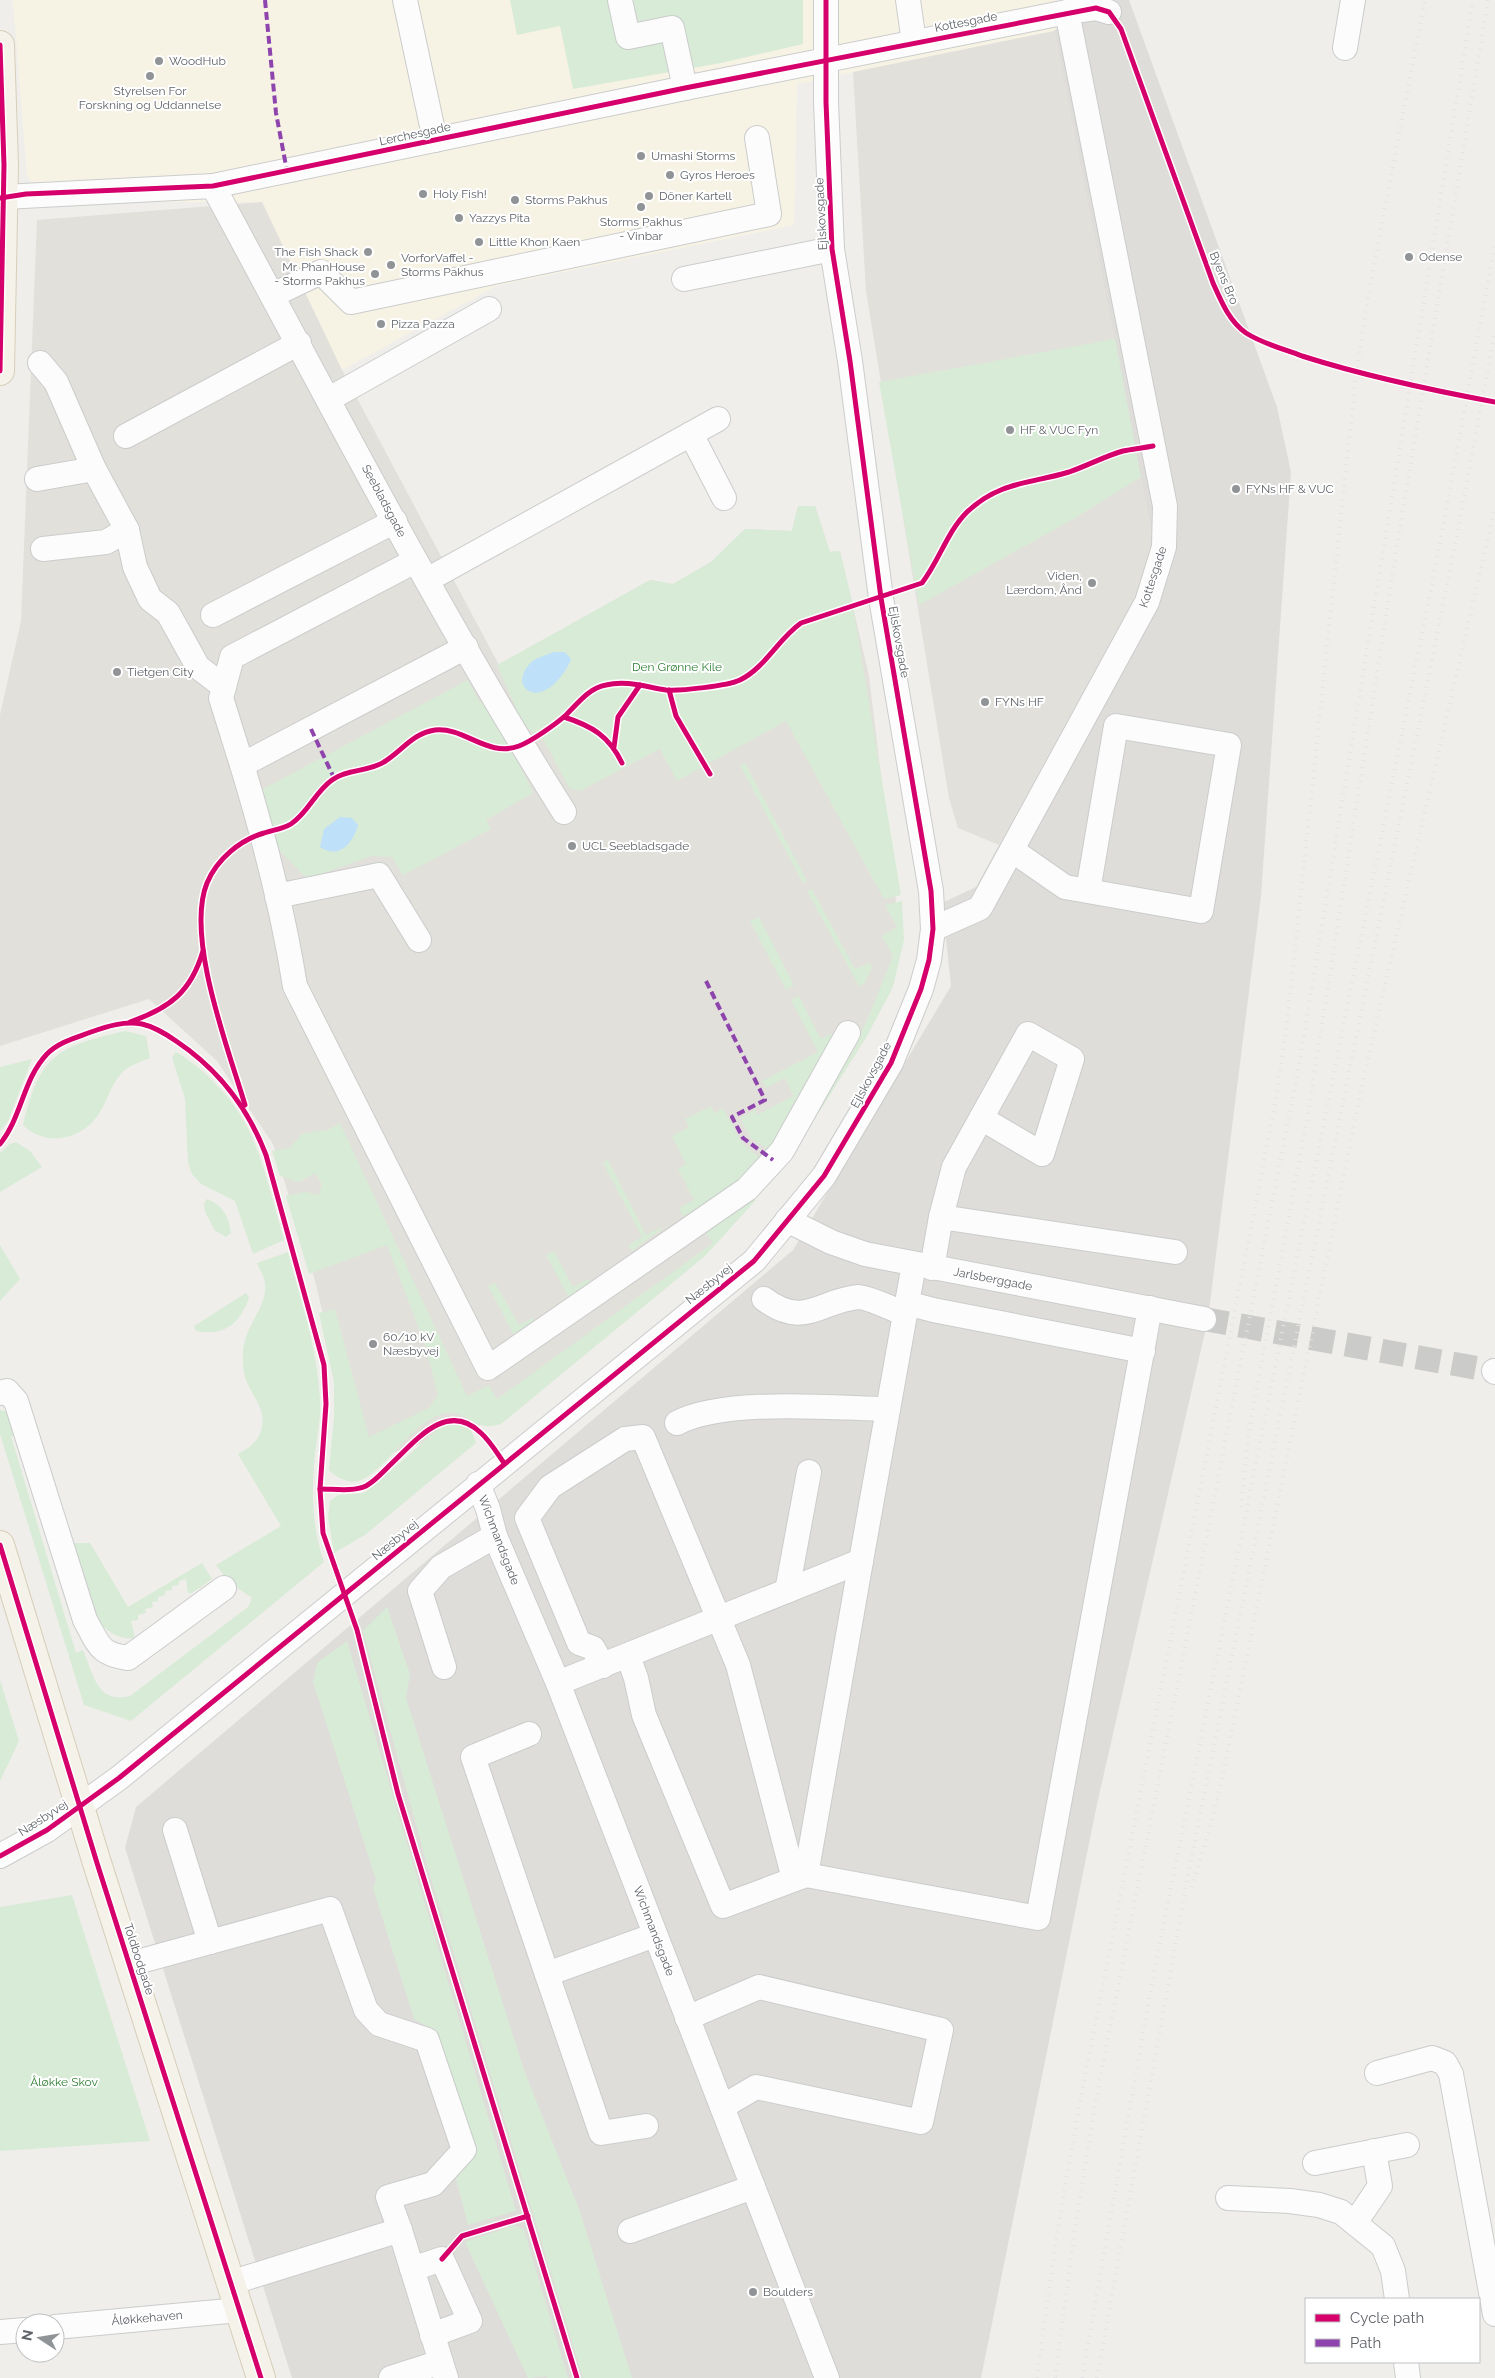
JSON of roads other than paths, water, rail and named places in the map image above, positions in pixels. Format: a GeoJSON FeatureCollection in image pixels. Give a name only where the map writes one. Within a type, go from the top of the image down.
{"type":"FeatureCollection","features":[{"type":"Feature","properties":{"kind":"main road"},"geometry":{"type":"LineString","coordinates":[[0,45],[2,197],[0,371]]}},
{"type":"Feature","properties":{"kind":"main road","name":"Toldbodgade"},"geometry":{"type":"LineString","coordinates":[[0,1546],[261,2378]]}},
{"type":"Feature","properties":{"kind":"street"},"geometry":{"type":"LineString","coordinates":[[405,0],[435,140]]}},
{"type":"Feature","properties":{"kind":"street"},"geometry":{"type":"LineString","coordinates":[[620,0],[628,37],[672,28],[685,88]]}},
{"type":"Feature","properties":{"kind":"street","name":"Ejlskovsgade"},"geometry":{"type":"LineString","coordinates":[[787,1220],[824,1176],[891,1063],[921,990],[930,960],[933,929],[930,884],[882,598],[850,361],[832,249],[826,0]]}},
{"type":"Feature","properties":{"kind":"street"},"geometry":{"type":"LineString","coordinates":[[908,0],[914,42]]}},
{"type":"Feature","properties":{"kind":"street"},"geometry":{"type":"LineString","coordinates":[[1345,48],[1353,0]]}},
{"type":"Feature","properties":{"kind":"street","name":"Kottesgade"},"geometry":{"type":"LineString","coordinates":[[826,60],[914,42],[1054,9],[1096,8],[1109,12]]}},
{"type":"Feature","properties":{"kind":"street","name":"Kottesgade"},"geometry":{"type":"LineString","coordinates":[[933,929],[980,908],[1147,602],[1164,547],[1165,506],[1054,9]]}},
{"type":"Feature","properties":{"kind":"street","name":"Lerchesgade"},"geometry":{"type":"LineString","coordinates":[[2,197],[213,186],[826,60]]}},
{"type":"Feature","properties":{"kind":"street"},"geometry":{"type":"LineString","coordinates":[[272,295],[321,272],[351,302],[769,214],[757,138]]}},
{"type":"Feature","properties":{"kind":"street","name":"Seebladsgade"},"geometry":{"type":"LineString","coordinates":[[213,186],[421,570],[522,745],[564,812]]}},
{"type":"Feature","properties":{"kind":"street"},"geometry":{"type":"LineString","coordinates":[[684,279],[832,249]]}},
{"type":"Feature","properties":{"kind":"street"},"geometry":{"type":"LineString","coordinates":[[329,399],[489,310]]}},
{"type":"Feature","properties":{"kind":"street"},"geometry":{"type":"LineString","coordinates":[[126,436],[299,344]]}},
{"type":"Feature","properties":{"kind":"street"},"geometry":{"type":"LineString","coordinates":[[40,363],[56,382],[94,469],[127,530],[136,567],[150,599],[168,613],[198,667],[224,687]]}},
{"type":"Feature","properties":{"kind":"street"},"geometry":{"type":"LineString","coordinates":[[718,419],[421,570],[232,657],[221,698],[262,833],[287,935],[295,986],[488,1368],[748,1189],[782,1150],[848,1033]]}},
{"type":"Feature","properties":{"kind":"street"},"geometry":{"type":"LineString","coordinates":[[691,434],[724,498]]}},
{"type":"Feature","properties":{"kind":"street"},"geometry":{"type":"LineString","coordinates":[[36,479],[94,469]]}},
{"type":"Feature","properties":{"kind":"street"},"geometry":{"type":"LineString","coordinates":[[213,615],[394,521]]}},
{"type":"Feature","properties":{"kind":"street"},"geometry":{"type":"LineString","coordinates":[[43,549],[106,542],[127,530]]}},
{"type":"Feature","properties":{"kind":"street"},"geometry":{"type":"LineString","coordinates":[[242,765],[466,647]]}},
{"type":"Feature","properties":{"kind":"street"},"geometry":{"type":"LineString","coordinates":[[1012,850],[1065,887],[1088,892],[1201,911],[1229,745],[1116,726],[1088,892]]}},
{"type":"Feature","properties":{"kind":"street"},"geometry":{"type":"LineString","coordinates":[[277,896],[379,875],[419,940]]}},
{"type":"Feature","properties":{"kind":"street"},"geometry":{"type":"LineString","coordinates":[[800,1877],[861,1561],[906,1308],[941,1217],[954,1166],[1028,1034],[1072,1059],[1042,1154],[981,1118]]}},
{"type":"Feature","properties":{"kind":"street"},"geometry":{"type":"LineString","coordinates":[[941,1217],[1175,1252]]}},
{"type":"Feature","properties":{"kind":"street","name":"Jarlsberggade"},"geometry":{"type":"LineString","coordinates":[[787,1220],[831,1242],[865,1254],[1204,1319]]}},
{"type":"Feature","properties":{"kind":"street","name":"Næsbyvej"},"geometry":{"type":"LineString","coordinates":[[0,1856],[46,1830],[183,1728],[478,1484],[754,1261],[787,1220]]}},
{"type":"Feature","properties":{"kind":"street"},"geometry":{"type":"LineString","coordinates":[[764,1299],[776,1308],[808,1313],[860,1297],[906,1308],[933,1310],[1143,1350]]}},
{"type":"Feature","properties":{"kind":"street"},"geometry":{"type":"LineString","coordinates":[[628,1656],[636,1678],[644,1715],[723,1906],[800,1877],[1038,1918],[1150,1308]]}},
{"type":"Feature","properties":{"kind":"street"},"geometry":{"type":"LineString","coordinates":[[0,1393],[7,1391],[16,1401],[85,1620],[100,1648],[111,1656],[128,1658],[224,1588]]}},
{"type":"Feature","properties":{"kind":"street"},"geometry":{"type":"LineString","coordinates":[[677,1423],[692,1415],[752,1407],[888,1409]]}},
{"type":"Feature","properties":{"kind":"street"},"geometry":{"type":"LineString","coordinates":[[604,1666],[594,1648],[578,1643],[527,1518],[550,1487],[625,1439],[643,1437],[738,1665],[800,1877]]}},
{"type":"Feature","properties":{"kind":"street"},"geometry":{"type":"LineString","coordinates":[[787,1591],[809,1472]]}},
{"type":"Feature","properties":{"kind":"street","name":"Wichmandsgade"},"geometry":{"type":"LineString","coordinates":[[478,1484],[488,1509],[495,1536],[558,1683],[827,2378]]}},
{"type":"Feature","properties":{"kind":"street"},"geometry":{"type":"LineString","coordinates":[[444,1667],[420,1591],[441,1567],[495,1536]]}},
{"type":"Feature","properties":{"kind":"street"},"geometry":{"type":"LineString","coordinates":[[558,1683],[861,1561]]}},
{"type":"Feature","properties":{"kind":"street"},"geometry":{"type":"LineString","coordinates":[[529,1734],[473,1757],[601,2133],[646,2126]]}},
{"type":"Feature","properties":{"kind":"street"},"geometry":{"type":"LineString","coordinates":[[175,1830],[210,1942]]}},
{"type":"Feature","properties":{"kind":"street"},"geometry":{"type":"LineString","coordinates":[[130,1964],[330,1909],[366,2010],[379,2024],[427,2040],[464,2150],[433,2184],[388,2197],[443,2370],[391,2378]]}},
{"type":"Feature","properties":{"kind":"street"},"geometry":{"type":"LineString","coordinates":[[547,1974],[655,1935]]}},
{"type":"Feature","properties":{"kind":"street"},"geometry":{"type":"LineString","coordinates":[[687,2018],[759,1987],[941,2030],[921,2122],[756,2087],[722,2107]]}},
{"type":"Feature","properties":{"kind":"street"},"geometry":{"type":"LineString","coordinates":[[1376,2073],[1432,2058],[1444,2063],[1451,2074],[1495,2314]]}},
{"type":"Feature","properties":{"kind":"street"},"geometry":{"type":"LineString","coordinates":[[1316,2163],[1407,2145]]}},
{"type":"Feature","properties":{"kind":"street"},"geometry":{"type":"LineString","coordinates":[[1355,2223],[1380,2186],[1374,2152]]}},
{"type":"Feature","properties":{"kind":"street"},"geometry":{"type":"LineString","coordinates":[[630,2231],[753,2187]]}},
{"type":"Feature","properties":{"kind":"street"},"geometry":{"type":"LineString","coordinates":[[1228,2198],[1290,2201],[1341,2212],[1383,2246],[1393,2271],[1397,2298]]}},
{"type":"Feature","properties":{"kind":"street"},"geometry":{"type":"LineString","coordinates":[[230,2283],[400,2230]]}},
{"type":"Feature","properties":{"kind":"street"},"geometry":{"type":"LineString","coordinates":[[412,2269],[442,2259],[470,2321],[432,2335]]}},
{"type":"Feature","properties":{"kind":"street","name":"Åløkkehaven"},"geometry":{"type":"LineString","coordinates":[[65,2326],[240,2310]]}},
{"type":"Feature","properties":{"kind":"street"},"geometry":{"type":"LineString","coordinates":[[0,2332],[15,2331]]}},
{"type":"Feature","properties":{"kind":"street"},"geometry":{"type":"LineString","coordinates":[[1406,2363],[1408,2378]]}},
{"type":"Feature","properties":{"kind":"water"},"geometry":{"type":"Polygon","coordinates":[[[554,652],[565,652],[571,659],[565,671],[555,683],[542,692],[529,691],[525,688],[522,679],[526,669],[532,661],[554,652]]]}},
{"type":"Feature","properties":{"kind":"water"},"geometry":{"type":"Polygon","coordinates":[[[340,817],[352,818],[358,825],[356,832],[344,848],[333,852],[327,851],[320,847],[324,829],[340,817]]]}},
{"type":"Feature","properties":{"kind":"tunnel"},"geometry":{"type":"LineString","coordinates":[[1204,1319],[1494,1371]]}},
{"type":"Feature","properties":{"kind":"railway"},"geometry":{"type":"LineString","coordinates":[[1037,2378],[1057,2234],[1079,2107],[1275,1105],[1287,1024],[1356,374],[1369,291],[1425,0]]}},
{"type":"Feature","properties":{"kind":"railway"},"geometry":{"type":"LineString","coordinates":[[1055,2378],[1074,2236],[1094,2109],[1299,1066],[1473,0]]}},
{"type":"Feature","properties":{"kind":"railway"},"geometry":{"type":"LineString","coordinates":[[1241,1507],[1249,1430],[1309,1108],[1397,546],[1488,0]]}},
{"type":"Feature","properties":{"kind":"railway"},"geometry":{"type":"LineString","coordinates":[[1082,2378],[1151,1988],[1442,533],[1495,243]]}},
{"type":"Feature","properties":{"kind":"railway"},"geometry":{"type":"LineString","coordinates":[[1097,2378],[1189,1870],[1457,535],[1495,332]]}},
{"type":"Feature","properties":{"kind":"railway"},"geometry":{"type":"LineString","coordinates":[[1192,1887],[1211,1825],[1225,1764],[1364,1076],[1495,507]]}},
{"type":"Feature","properties":{"kind":"place","name":"WoodHub"},"geometry":{"type":"Point","coordinates":[159,61]}},
{"type":"Feature","properties":{"kind":"place","name":"Styrelsen For Forskning og Uddannelse"},"geometry":{"type":"Point","coordinates":[150,76]}},
{"type":"Feature","properties":{"kind":"place","name":"Umashi Storms"},"geometry":{"type":"Point","coordinates":[641,156]}},
{"type":"Feature","properties":{"kind":"place","name":"Gyros Heroes"},"geometry":{"type":"Point","coordinates":[670,175]}},
{"type":"Feature","properties":{"kind":"place","name":"Holy Fish!"},"geometry":{"type":"Point","coordinates":[423,194]}},
{"type":"Feature","properties":{"kind":"place","name":"Döner Kartell"},"geometry":{"type":"Point","coordinates":[649,196]}},
{"type":"Feature","properties":{"kind":"place","name":"Storms Pakhus"},"geometry":{"type":"Point","coordinates":[515,200]}},
{"type":"Feature","properties":{"kind":"place","name":"Storms Pakhus - Vinbar"},"geometry":{"type":"Point","coordinates":[641,207]}},
{"type":"Feature","properties":{"kind":"place","name":"Yazzys Pita"},"geometry":{"type":"Point","coordinates":[459,218]}},
{"type":"Feature","properties":{"kind":"place","name":"Little Khon Kaen"},"geometry":{"type":"Point","coordinates":[479,242]}},
{"type":"Feature","properties":{"kind":"place","name":"The Fish Shack"},"geometry":{"type":"Point","coordinates":[368,252]}},
{"type":"Feature","properties":{"kind":"place","name":"Odense"},"geometry":{"type":"Point","coordinates":[1409,257]}},
{"type":"Feature","properties":{"kind":"place","name":"VorforVaffel - Storms Pakhus"},"geometry":{"type":"Point","coordinates":[391,265]}},
{"type":"Feature","properties":{"kind":"place","name":"Mr. PhanHouse - Storms Pakhus"},"geometry":{"type":"Point","coordinates":[375,274]}},
{"type":"Feature","properties":{"kind":"place","name":"Pizza Pazza"},"geometry":{"type":"Point","coordinates":[381,324]}},
{"type":"Feature","properties":{"kind":"place","name":"HF & VUC Fyn"},"geometry":{"type":"Point","coordinates":[1010,430]}},
{"type":"Feature","properties":{"kind":"place","name":"FYNs HF & VUC"},"geometry":{"type":"Point","coordinates":[1236,489]}},
{"type":"Feature","properties":{"kind":"place","name":"Viden, Lærdom, Ånd"},"geometry":{"type":"Point","coordinates":[1092,583]}},
{"type":"Feature","properties":{"kind":"place","name":"Tietgen City"},"geometry":{"type":"Point","coordinates":[117,672]}},
{"type":"Feature","properties":{"kind":"place","name":"FYNs HF"},"geometry":{"type":"Point","coordinates":[985,702]}},
{"type":"Feature","properties":{"kind":"place","name":"UCL Seebladsgade"},"geometry":{"type":"Point","coordinates":[572,846]}},
{"type":"Feature","properties":{"kind":"place","name":"60/10 kV Næsbyvej"},"geometry":{"type":"Point","coordinates":[373,1344]}},
{"type":"Feature","properties":{"kind":"place","name":"Boulders"},"geometry":{"type":"Point","coordinates":[753,2292]}},
{"type":"Feature","properties":{"kind":"park label","name":"Den Grønne Kile"},"geometry":{"type":"Point","coordinates":[677,667]}},
{"type":"Feature","properties":{"kind":"park label","name":"Åløkke Skov"},"geometry":{"type":"Point","coordinates":[64,2082]}}]}
